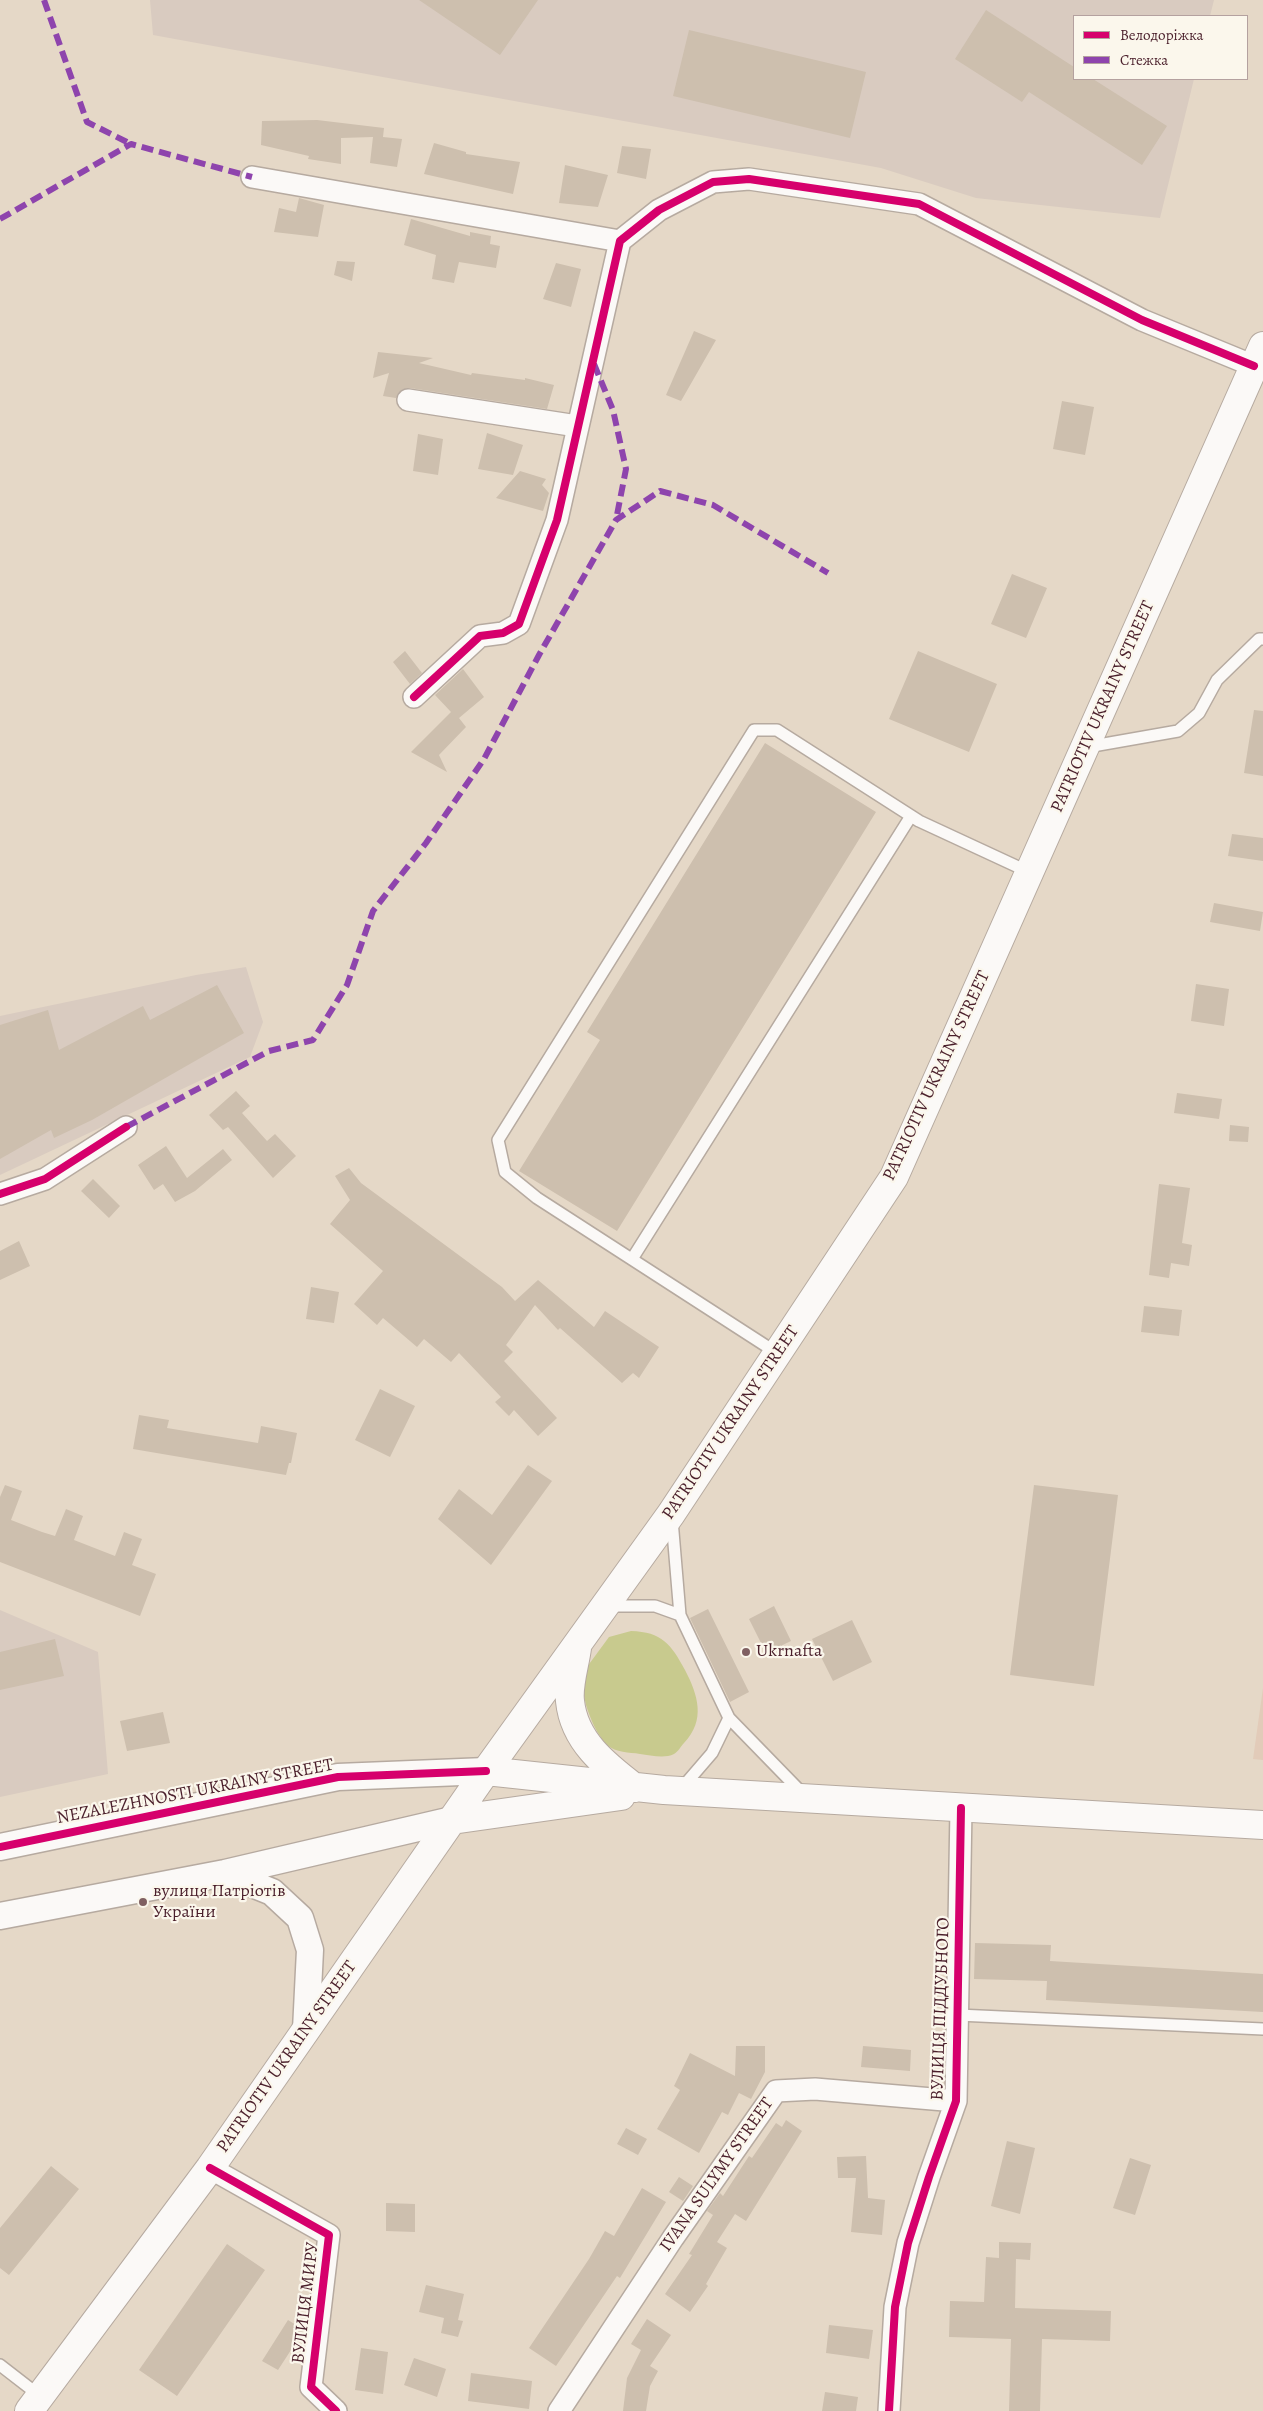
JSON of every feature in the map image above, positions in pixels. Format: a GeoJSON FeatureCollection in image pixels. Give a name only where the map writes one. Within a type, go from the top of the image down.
{"type":"FeatureCollection","features":[{"type":"Feature","properties":{"kind":"main road","name":"PATRIOTIV UKRAINY STREET"},"geometry":{"type":"LineString","coordinates":[[34,2404],[210,2168],[486,1771],[671,1514],[894,1177],[1259,356]]}},
{"type":"Feature","properties":{"kind":"main road"},"geometry":{"type":"LineString","coordinates":[[578,1644],[569,1700],[576,1728],[600,1761],[635,1788]]}},
{"type":"Feature","properties":{"kind":"main road","name":"NEZALEZHNOSTI UKRAINY STREET"},"geometry":{"type":"LineString","coordinates":[[486,1771],[671,1791],[1263,1824]]}},
{"type":"Feature","properties":{"kind":"main road","name":"NEZALEZHNOSTI UKRAINY STREET"},"geometry":{"type":"LineString","coordinates":[[452,1820],[671,1791]]}},
{"type":"Feature","properties":{"kind":"street"},"geometry":{"type":"LineString","coordinates":[[252,177],[620,241]]}},
{"type":"Feature","properties":{"kind":"street"},"geometry":{"type":"LineString","coordinates":[[414,697],[480,636],[503,633],[519,624],[557,520],[620,241],[659,210],[713,182],[750,179],[920,204],[1142,320],[1259,356]]}},
{"type":"Feature","properties":{"kind":"street"},"geometry":{"type":"LineString","coordinates":[[408,400],[577,426]]}},
{"type":"Feature","properties":{"kind":"street"},"geometry":{"type":"LineString","coordinates":[[0,1194],[45,1179],[126,1127]]}},
{"type":"Feature","properties":{"kind":"street","name":"NEZALEZHNOSTI UKRAINY STREET"},"geometry":{"type":"LineString","coordinates":[[0,1847],[338,1777],[486,1771]]}},
{"type":"Feature","properties":{"kind":"street","name":"ВУЛИЦЯ ПІДДУБНОГО"},"geometry":{"type":"LineString","coordinates":[[889,2411],[895,2307],[908,2243],[928,2177],[956,2101],[961,1808]]}},
{"type":"Feature","properties":{"kind":"street","name":"NEZALEZHNOSTI UKRAINY STREET"},"geometry":{"type":"LineString","coordinates":[[0,1916],[225,1873],[452,1820]]}},
{"type":"Feature","properties":{"kind":"street"},"geometry":{"type":"LineString","coordinates":[[225,1873],[272,1892],[300,1918],[310,1950],[306,2030]]}},
{"type":"Feature","properties":{"kind":"street","name":"IVANA SULYMY STREET"},"geometry":{"type":"LineString","coordinates":[[559,2411],[673,2238],[776,2091],[815,2089],[956,2101]]}},
{"type":"Feature","properties":{"kind":"street","name":"ВУЛИЦЯ МИРУ"},"geometry":{"type":"LineString","coordinates":[[210,2168],[329,2236],[311,2387],[336,2411]]}},
{"type":"Feature","properties":{"kind":"lane"},"geometry":{"type":"LineString","coordinates":[[1085,747],[1178,731],[1199,714],[1217,680],[1259,638],[1263,639]]}},
{"type":"Feature","properties":{"kind":"lane"},"geometry":{"type":"LineString","coordinates":[[777,1353],[537,1198],[505,1172],[498,1140],[754,730],[777,730],[912,816],[1029,872]]}},
{"type":"Feature","properties":{"kind":"lane"},"geometry":{"type":"LineString","coordinates":[[632,1259],[912,816]]}},
{"type":"Feature","properties":{"kind":"lane"},"geometry":{"type":"LineString","coordinates":[[671,1514],[680,1615],[729,1718],[809,1800]]}},
{"type":"Feature","properties":{"kind":"lane"},"geometry":{"type":"LineString","coordinates":[[605,1606],[655,1606],[680,1615]]}},
{"type":"Feature","properties":{"kind":"lane"},"geometry":{"type":"LineString","coordinates":[[671,1791],[712,1753],[729,1718]]}},
{"type":"Feature","properties":{"kind":"lane"},"geometry":{"type":"LineString","coordinates":[[958,2015],[1263,2029]]}},
{"type":"Feature","properties":{"kind":"lane"},"geometry":{"type":"LineString","coordinates":[[0,2365],[34,2404]]}},
{"type":"Feature","properties":{"kind":"shaded area"},"geometry":{"type":"Polygon","coordinates":[[[150,0],[1214,0],[1210,15],[1073,15],[1073,80],[1194,80],[1160,218],[976,198],[881,168],[153,35],[150,0]]]}},
{"type":"Feature","properties":{"kind":"shaded area"},"geometry":{"type":"Polygon","coordinates":[[[246,967],[263,1022],[250,1057],[0,1175],[0,1016],[196,975],[246,967]]]}},
{"type":"Feature","properties":{"kind":"shaded area"},"geometry":{"type":"Polygon","coordinates":[[[0,1610],[98,1652],[108,1774],[0,1797],[0,1610]]]}},
{"type":"Feature","properties":{"kind":"shaded area"},"geometry":{"type":"Polygon","coordinates":[[[1263,1688],[1263,1760],[1253,1759],[1263,1688]]]}},
{"type":"Feature","properties":{"kind":"green space"},"geometry":{"type":"Polygon","coordinates":[[[631,1631],[651,1634],[664,1641],[675,1653],[690,1679],[698,1707],[697,1716],[691,1734],[674,1754],[653,1756],[614,1750],[603,1741],[586,1705],[582,1684],[584,1671],[609,1637],[631,1631]]]}},
{"type":"Feature","properties":{"kind":"building"},"geometry":{"type":"Polygon","coordinates":[[[419,0],[538,0],[500,55],[419,0]]]}},
{"type":"Feature","properties":{"kind":"building"},"geometry":{"type":"Polygon","coordinates":[[[986,10],[1073,66],[1073,80],[1095,80],[1167,126],[1142,165],[1029,92],[1022,102],[955,59],[986,10]]]}},
{"type":"Feature","properties":{"kind":"building"},"geometry":{"type":"Polygon","coordinates":[[[689,30],[866,72],[850,138],[673,96],[689,30]]]}},
{"type":"Feature","properties":{"kind":"building"},"geometry":{"type":"Polygon","coordinates":[[[317,120],[384,128],[383,137],[402,139],[397,167],[370,163],[373,137],[341,138],[341,164],[308,159],[309,156],[261,145],[262,121],[317,120]]]}},
{"type":"Feature","properties":{"kind":"building"},"geometry":{"type":"Polygon","coordinates":[[[434,143],[466,152],[466,154],[520,162],[513,194],[424,174],[434,143]]]}},
{"type":"Feature","properties":{"kind":"building"},"geometry":{"type":"Polygon","coordinates":[[[622,146],[651,149],[646,179],[617,173],[622,146]]]}},
{"type":"Feature","properties":{"kind":"building"},"geometry":{"type":"Polygon","coordinates":[[[565,165],[608,175],[598,207],[559,203],[565,165]]]}},
{"type":"Feature","properties":{"kind":"building"},"geometry":{"type":"Polygon","coordinates":[[[299,198],[324,205],[318,237],[274,232],[279,208],[296,212],[299,198]]]}},
{"type":"Feature","properties":{"kind":"building"},"geometry":{"type":"Polygon","coordinates":[[[411,219],[470,236],[470,232],[491,236],[490,244],[500,246],[496,268],[459,262],[454,283],[432,279],[436,255],[404,245],[411,219]]]}},
{"type":"Feature","properties":{"kind":"building"},"geometry":{"type":"Polygon","coordinates":[[[337,261],[355,262],[352,281],[334,275],[337,261]]]}},
{"type":"Feature","properties":{"kind":"building"},"geometry":{"type":"Polygon","coordinates":[[[556,263],[581,269],[571,307],[543,299],[556,263]]]}},
{"type":"Feature","properties":{"kind":"building"},"geometry":{"type":"Polygon","coordinates":[[[694,331],[716,340],[681,401],[666,395],[694,331]]]}},
{"type":"Feature","properties":{"kind":"building"},"geometry":{"type":"Polygon","coordinates":[[[378,352],[433,358],[419,363],[471,375],[472,373],[525,380],[525,378],[554,385],[547,409],[410,388],[399,392],[396,398],[383,396],[389,373],[373,378],[378,352]]]}},
{"type":"Feature","properties":{"kind":"building"},"geometry":{"type":"Polygon","coordinates":[[[1062,401],[1094,407],[1085,455],[1053,449],[1062,401]]]}},
{"type":"Feature","properties":{"kind":"building"},"geometry":{"type":"Polygon","coordinates":[[[487,433],[523,445],[513,475],[478,469],[487,433]]]}},
{"type":"Feature","properties":{"kind":"building"},"geometry":{"type":"Polygon","coordinates":[[[418,434],[443,439],[438,475],[413,471],[418,434]]]}},
{"type":"Feature","properties":{"kind":"building"},"geometry":{"type":"Polygon","coordinates":[[[520,471],[546,479],[542,485],[549,493],[543,511],[496,498],[520,471]]]}},
{"type":"Feature","properties":{"kind":"building"},"geometry":{"type":"Polygon","coordinates":[[[1012,574],[1047,588],[1026,638],[991,624],[1012,574]]]}},
{"type":"Feature","properties":{"kind":"building"},"geometry":{"type":"Polygon","coordinates":[[[405,651],[422,673],[410,684],[393,662],[405,651]]]}},
{"type":"Feature","properties":{"kind":"building"},"geometry":{"type":"Polygon","coordinates":[[[918,651],[997,684],[969,752],[889,719],[918,651]]]}},
{"type":"Feature","properties":{"kind":"building"},"geometry":{"type":"Polygon","coordinates":[[[463,669],[484,697],[459,718],[466,727],[439,755],[447,772],[411,752],[451,712],[435,695],[463,669]]]}},
{"type":"Feature","properties":{"kind":"building"},"geometry":{"type":"Polygon","coordinates":[[[1254,710],[1263,711],[1263,776],[1244,773],[1254,710]]]}},
{"type":"Feature","properties":{"kind":"building"},"geometry":{"type":"Polygon","coordinates":[[[765,743],[876,812],[617,1231],[519,1171],[600,1040],[587,1032],[765,743]]]}},
{"type":"Feature","properties":{"kind":"building"},"geometry":{"type":"Polygon","coordinates":[[[1232,834],[1263,838],[1263,861],[1228,856],[1232,834]]]}},
{"type":"Feature","properties":{"kind":"building"},"geometry":{"type":"Polygon","coordinates":[[[1214,903],[1263,912],[1260,931],[1210,922],[1214,903]]]}},
{"type":"Feature","properties":{"kind":"building"},"geometry":{"type":"Polygon","coordinates":[[[1196,984],[1229,989],[1224,1026],[1191,1021],[1196,984]]]}},
{"type":"Feature","properties":{"kind":"building"},"geometry":{"type":"Polygon","coordinates":[[[217,985],[244,1033],[92,1120],[54,1138],[51,1130],[0,1159],[0,1025],[48,1010],[59,1050],[143,1006],[150,1020],[217,985]]]}},
{"type":"Feature","properties":{"kind":"building"},"geometry":{"type":"Polygon","coordinates":[[[236,1091],[250,1106],[242,1113],[267,1141],[275,1134],[296,1156],[273,1178],[228,1127],[223,1130],[209,1115],[236,1091]]]}},
{"type":"Feature","properties":{"kind":"building"},"geometry":{"type":"Polygon","coordinates":[[[1177,1093],[1222,1099],[1219,1119],[1174,1113],[1177,1093]]]}},
{"type":"Feature","properties":{"kind":"building"},"geometry":{"type":"Polygon","coordinates":[[[1230,1125],[1249,1127],[1248,1142],[1229,1141],[1230,1125]]]}},
{"type":"Feature","properties":{"kind":"building"},"geometry":{"type":"Polygon","coordinates":[[[166,1146],[187,1178],[223,1149],[232,1160],[195,1191],[175,1202],[163,1184],[154,1190],[138,1165],[166,1146]]]}},
{"type":"Feature","properties":{"kind":"building"},"geometry":{"type":"Polygon","coordinates":[[[349,1168],[361,1183],[502,1287],[515,1301],[538,1280],[594,1327],[605,1311],[659,1347],[639,1378],[633,1373],[622,1383],[560,1328],[558,1330],[535,1305],[506,1345],[513,1352],[504,1361],[557,1418],[538,1436],[514,1410],[509,1416],[495,1402],[501,1397],[459,1353],[451,1362],[424,1339],[417,1347],[383,1318],[377,1325],[354,1304],[383,1271],[330,1224],[350,1200],[335,1176],[349,1168]]]}},
{"type":"Feature","properties":{"kind":"building"},"geometry":{"type":"Polygon","coordinates":[[[93,1179],[120,1206],[109,1218],[81,1191],[93,1179]]]}},
{"type":"Feature","properties":{"kind":"building"},"geometry":{"type":"Polygon","coordinates":[[[1159,1184],[1190,1188],[1182,1243],[1192,1245],[1189,1266],[1171,1263],[1169,1278],[1149,1275],[1159,1184]]]}},
{"type":"Feature","properties":{"kind":"building"},"geometry":{"type":"Polygon","coordinates":[[[19,1241],[30,1266],[0,1280],[0,1251],[19,1241]]]}},
{"type":"Feature","properties":{"kind":"building"},"geometry":{"type":"Polygon","coordinates":[[[311,1287],[339,1292],[334,1323],[306,1319],[311,1287]]]}},
{"type":"Feature","properties":{"kind":"building"},"geometry":{"type":"Polygon","coordinates":[[[1144,1306],[1182,1310],[1179,1336],[1141,1332],[1144,1306]]]}},
{"type":"Feature","properties":{"kind":"building"},"geometry":{"type":"Polygon","coordinates":[[[380,1389],[415,1406],[390,1457],[355,1440],[380,1389]]]}},
{"type":"Feature","properties":{"kind":"building"},"geometry":{"type":"Polygon","coordinates":[[[139,1415],[169,1420],[167,1428],[258,1443],[261,1426],[297,1433],[291,1463],[289,1463],[286,1475],[133,1449],[139,1415]]]}},
{"type":"Feature","properties":{"kind":"building"},"geometry":{"type":"Polygon","coordinates":[[[528,1465],[552,1481],[491,1565],[438,1519],[459,1489],[492,1515],[528,1465]]]}},
{"type":"Feature","properties":{"kind":"building"},"geometry":{"type":"Polygon","coordinates":[[[5,1485],[22,1491],[11,1520],[55,1536],[66,1509],[83,1516],[74,1540],[115,1556],[124,1532],[142,1539],[132,1565],[156,1574],[140,1616],[0,1562],[0,1497],[5,1485]]]}},
{"type":"Feature","properties":{"kind":"building"},"geometry":{"type":"Polygon","coordinates":[[[1034,1485],[1118,1495],[1094,1686],[1010,1675],[1034,1485]]]}},
{"type":"Feature","properties":{"kind":"building"},"geometry":{"type":"Polygon","coordinates":[[[774,1606],[791,1641],[766,1653],[749,1619],[774,1606]]]}},
{"type":"Feature","properties":{"kind":"building"},"geometry":{"type":"Polygon","coordinates":[[[708,1609],[749,1692],[730,1702],[690,1618],[708,1609]]]}},
{"type":"Feature","properties":{"kind":"building"},"geometry":{"type":"Polygon","coordinates":[[[852,1620],[872,1662],[833,1681],[812,1639],[852,1620]]]}},
{"type":"Feature","properties":{"kind":"building"},"geometry":{"type":"Polygon","coordinates":[[[55,1639],[64,1676],[0,1690],[0,1652],[55,1639]]]}},
{"type":"Feature","properties":{"kind":"building"},"geometry":{"type":"Polygon","coordinates":[[[163,1712],[170,1743],[127,1751],[120,1721],[163,1712]]]}},
{"type":"Feature","properties":{"kind":"building"},"geometry":{"type":"Polygon","coordinates":[[[975,1943],[1051,1945],[1050,1961],[1263,1974],[1263,2012],[1046,2000],[1047,1981],[974,1979],[975,1943]]]}},
{"type":"Feature","properties":{"kind":"building"},"geometry":{"type":"Polygon","coordinates":[[[736,2046],[765,2046],[765,2072],[751,2099],[739,2093],[728,2115],[722,2112],[699,2153],[657,2129],[680,2090],[674,2086],[690,2053],[735,2076],[736,2046]]]}},
{"type":"Feature","properties":{"kind":"building"},"geometry":{"type":"Polygon","coordinates":[[[863,2046],[911,2050],[910,2071],[861,2067],[863,2046]]]}},
{"type":"Feature","properties":{"kind":"building"},"geometry":{"type":"Polygon","coordinates":[[[786,2120],[802,2131],[746,2221],[735,2214],[717,2242],[727,2248],[706,2284],[708,2286],[690,2312],[665,2294],[692,2255],[689,2254],[713,2215],[707,2211],[720,2193],[723,2196],[749,2156],[752,2158],[776,2123],[782,2127],[786,2120]]]}},
{"type":"Feature","properties":{"kind":"building"},"geometry":{"type":"Polygon","coordinates":[[[626,2128],[647,2139],[638,2155],[617,2144],[626,2128]]]}},
{"type":"Feature","properties":{"kind":"building"},"geometry":{"type":"Polygon","coordinates":[[[1007,2141],[1035,2148],[1020,2214],[991,2206],[1007,2141]]]}},
{"type":"Feature","properties":{"kind":"building"},"geometry":{"type":"Polygon","coordinates":[[[866,2156],[868,2198],[885,2200],[882,2235],[851,2232],[856,2178],[838,2178],[837,2157],[866,2156]]]}},
{"type":"Feature","properties":{"kind":"building"},"geometry":{"type":"Polygon","coordinates":[[[1130,2158],[1151,2165],[1135,2215],[1113,2208],[1130,2158]]]}},
{"type":"Feature","properties":{"kind":"building"},"geometry":{"type":"Polygon","coordinates":[[[51,2166],[79,2189],[9,2275],[0,2268],[0,2228],[51,2166]]]}},
{"type":"Feature","properties":{"kind":"building"},"geometry":{"type":"Polygon","coordinates":[[[679,2177],[693,2186],[683,2201],[669,2192],[679,2177]]]}},
{"type":"Feature","properties":{"kind":"building"},"geometry":{"type":"Polygon","coordinates":[[[642,2188],[666,2202],[620,2278],[617,2276],[556,2366],[529,2348],[589,2259],[605,2231],[614,2236],[642,2188]]]}},
{"type":"Feature","properties":{"kind":"building"},"geometry":{"type":"Polygon","coordinates":[[[386,2203],[415,2204],[415,2232],[386,2231],[386,2203]]]}},
{"type":"Feature","properties":{"kind":"building"},"geometry":{"type":"Polygon","coordinates":[[[999,2242],[1031,2243],[1030,2260],[1016,2259],[1015,2308],[1111,2311],[1110,2341],[1042,2339],[1040,2411],[1009,2411],[1011,2339],[949,2337],[950,2301],[984,2302],[986,2257],[999,2258],[999,2242]]]}},
{"type":"Feature","properties":{"kind":"building"},"geometry":{"type":"Polygon","coordinates":[[[227,2244],[265,2270],[177,2396],[139,2370],[227,2244]]]}},
{"type":"Feature","properties":{"kind":"building"},"geometry":{"type":"Polygon","coordinates":[[[426,2285],[464,2294],[458,2320],[463,2321],[458,2337],[441,2333],[444,2318],[419,2312],[426,2285]]]}},
{"type":"Feature","properties":{"kind":"building"},"geometry":{"type":"Polygon","coordinates":[[[647,2319],[671,2335],[650,2366],[658,2371],[650,2386],[646,2411],[623,2411],[627,2378],[641,2350],[631,2344],[647,2319]]]}},
{"type":"Feature","properties":{"kind":"building"},"geometry":{"type":"Polygon","coordinates":[[[288,2320],[304,2330],[278,2370],[262,2361],[288,2320]]]}},
{"type":"Feature","properties":{"kind":"building"},"geometry":{"type":"Polygon","coordinates":[[[829,2325],[873,2330],[869,2359],[826,2353],[829,2325]]]}},
{"type":"Feature","properties":{"kind":"building"},"geometry":{"type":"Polygon","coordinates":[[[361,2348],[388,2352],[383,2394],[355,2390],[361,2348]]]}},
{"type":"Feature","properties":{"kind":"building"},"geometry":{"type":"Polygon","coordinates":[[[414,2358],[446,2369],[437,2397],[404,2385],[414,2358]]]}},
{"type":"Feature","properties":{"kind":"building"},"geometry":{"type":"Polygon","coordinates":[[[471,2373],[532,2381],[529,2409],[468,2401],[471,2373]]]}},
{"type":"Feature","properties":{"kind":"building"},"geometry":{"type":"Polygon","coordinates":[[[825,2392],[858,2397],[856,2411],[822,2411],[825,2392]]]}},
{"type":"Feature","properties":{"kind":"marked path"},"geometry":{"type":"LineString","coordinates":[[44,0],[87,122],[131,144]]}},
{"type":"Feature","properties":{"kind":"marked path"},"geometry":{"type":"LineString","coordinates":[[0,219],[131,144],[252,177]]}},
{"type":"Feature","properties":{"kind":"marked path"},"geometry":{"type":"LineString","coordinates":[[594,364],[613,410],[626,469],[616,520]]}},
{"type":"Feature","properties":{"kind":"marked path"},"geometry":{"type":"LineString","coordinates":[[126,1127],[269,1051],[313,1040],[347,985],[373,911],[426,843],[484,759],[539,655],[616,520],[660,491],[713,505],[828,573]]}},
{"type":"Feature","properties":{"kind":"cycle path"},"geometry":{"type":"LineString","coordinates":[[414,697],[480,636],[503,633],[519,624],[557,520],[620,241],[659,210],[713,182],[749,179],[919,204],[1142,320],[1254,366]]}},
{"type":"Feature","properties":{"kind":"cycle path"},"geometry":{"type":"LineString","coordinates":[[0,1194],[45,1179],[126,1127]]}},
{"type":"Feature","properties":{"kind":"cycle path"},"geometry":{"type":"LineString","coordinates":[[0,1847],[338,1777],[486,1771]]}},
{"type":"Feature","properties":{"kind":"cycle path"},"geometry":{"type":"LineString","coordinates":[[889,2411],[895,2307],[908,2243],[956,2101],[961,1808]]}},
{"type":"Feature","properties":{"kind":"cycle path"},"geometry":{"type":"LineString","coordinates":[[210,2168],[329,2235],[311,2387],[336,2411]]}},
{"type":"Feature","properties":{"kind":"place","name":"Ukrnafta"},"geometry":{"type":"Point","coordinates":[746,1652]}},
{"type":"Feature","properties":{"kind":"place","name":"вулиця Патріотів України"},"geometry":{"type":"Point","coordinates":[143,1902]}}]}
